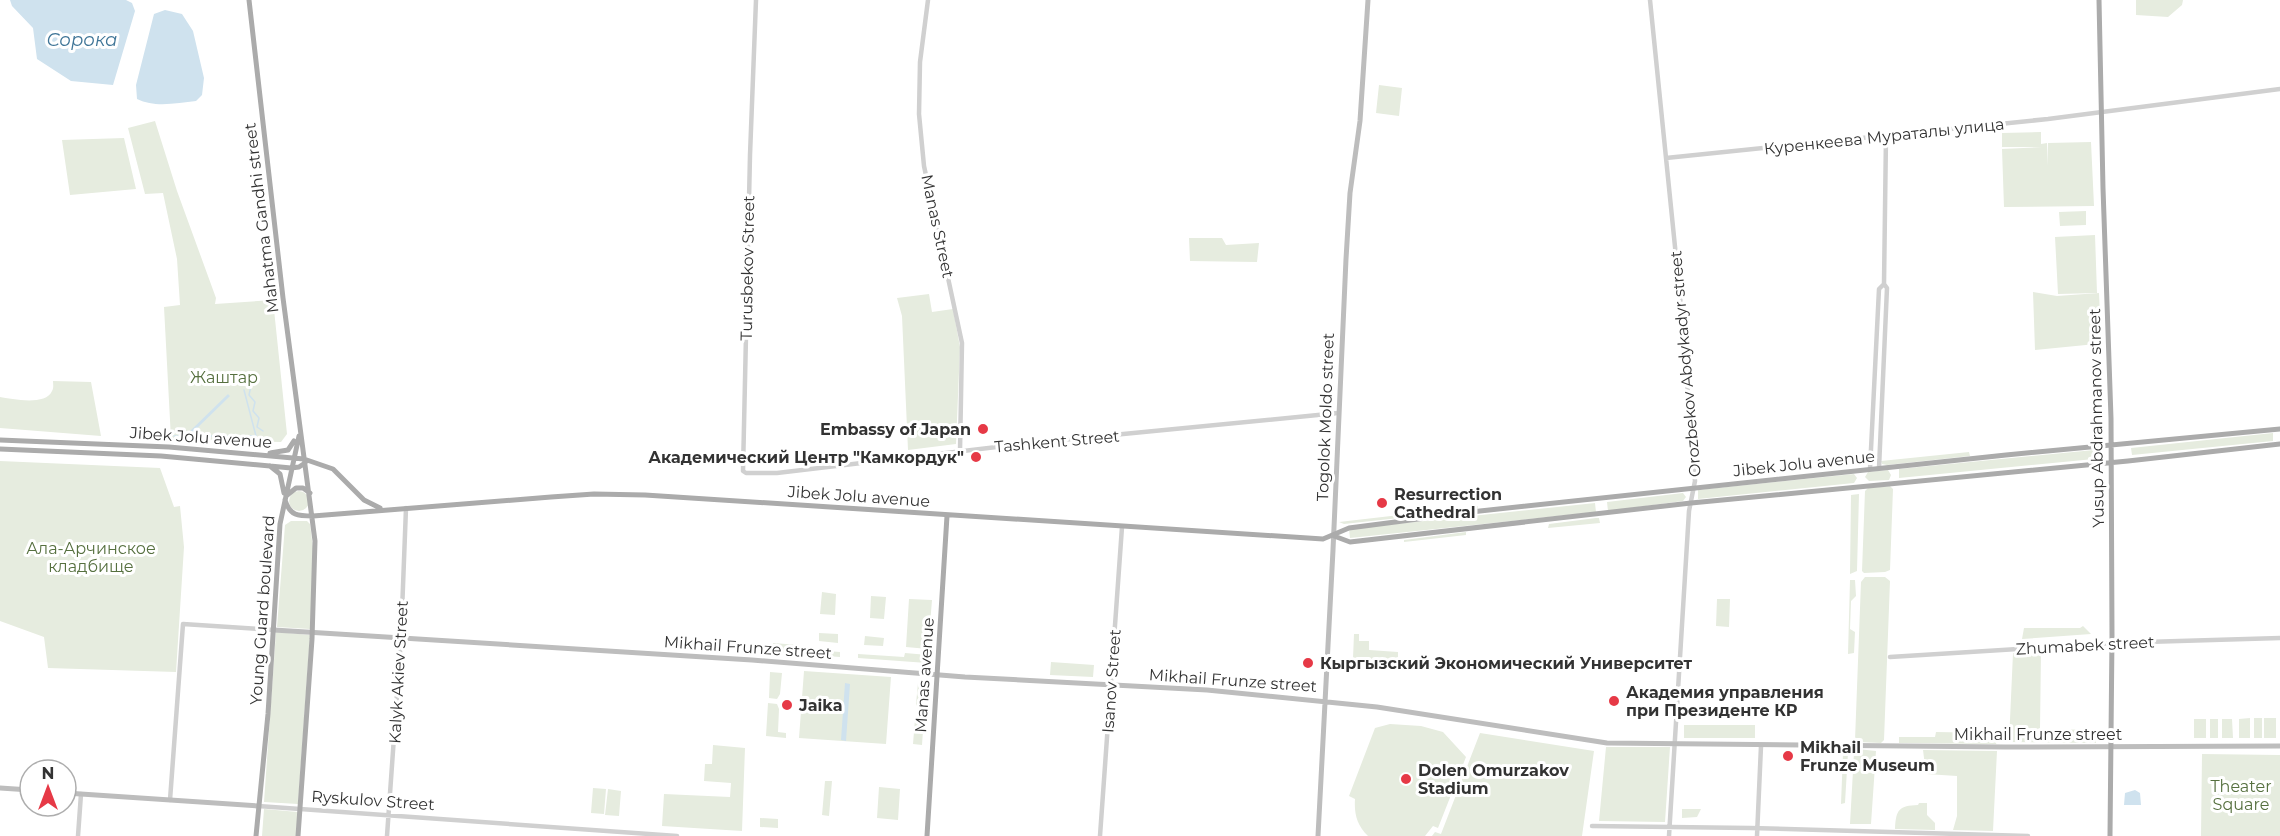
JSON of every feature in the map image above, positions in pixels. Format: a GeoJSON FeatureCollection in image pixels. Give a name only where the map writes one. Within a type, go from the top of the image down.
{"type":"FeatureCollection","features":[{"type":"Feature","properties":{"kind":"main road","name":"Mahatma Gandhi street"},"geometry":{"type":"LineString","coordinates":[[249,0],[300,432]]}},
{"type":"Feature","properties":{"kind":"main road","name":"Togolok Moldo street"},"geometry":{"type":"LineString","coordinates":[[1318,836],[1350,193],[1360,121],[1368,0]]}},
{"type":"Feature","properties":{"kind":"main road","name":"Yusup Abdrahmanov street"},"geometry":{"type":"LineString","coordinates":[[2099,0],[2112,445],[2110,836]]}},
{"type":"Feature","properties":{"kind":"main road"},"geometry":{"type":"LineString","coordinates":[[255,454],[288,450],[294,444],[298,421]]}},
{"type":"Feature","properties":{"kind":"main road","name":"Jibek Jolu avenue"},"geometry":{"type":"LineString","coordinates":[[285,499],[289,511],[294,515],[313,516],[406,507],[599,494],[696,498],[1323,539],[1349,528],[1695,488],[2280,429]]}},
{"type":"Feature","properties":{"kind":"main road"},"geometry":{"type":"LineString","coordinates":[[298,836],[316,561],[313,516],[300,432]]}},
{"type":"Feature","properties":{"kind":"main road","name":"Young Guard boulevard"},"geometry":{"type":"LineString","coordinates":[[256,836],[268,714],[279,541],[285,499],[300,432]]}},
{"type":"Feature","properties":{"kind":"main road","name":"Jibek Jolu avenue"},"geometry":{"type":"LineString","coordinates":[[0,440],[116,444],[294,458],[333,469],[364,500],[383,509]]}},
{"type":"Feature","properties":{"kind":"main road","name":"Jibek Jolu avenue"},"geometry":{"type":"LineString","coordinates":[[1334,536],[1350,542],[1691,503],[2112,463],[2280,444]]}},
{"type":"Feature","properties":{"kind":"main road","name":"Jibek Jolu avenue"},"geometry":{"type":"LineString","coordinates":[[0,449],[161,456],[291,468],[299,467],[305,461]]}},
{"type":"Feature","properties":{"kind":"main road"},"geometry":{"type":"LineString","coordinates":[[268,465],[280,474],[285,499]]}},
{"type":"Feature","properties":{"kind":"main road"},"geometry":{"type":"LineString","coordinates":[[285,499],[291,490],[296,488],[303,488],[309,494]]}},
{"type":"Feature","properties":{"kind":"main road","name":"Manas avenue"},"geometry":{"type":"LineString","coordinates":[[927,836],[947,516]]}},
{"type":"Feature","properties":{"kind":"main road","name":"Mikhail Frunze street"},"geometry":{"type":"LineString","coordinates":[[274,630],[752,660],[937,675],[1200,689],[1324,700],[1591,742],[1761,746],[2280,746]]}},
{"type":"Feature","properties":{"kind":"main road"},"geometry":{"type":"LineString","coordinates":[[0,788],[18,789]]}},
{"type":"Feature","properties":{"kind":"main road","name":"Ryskulov Street"},"geometry":{"type":"LineString","coordinates":[[78,794],[258,806]]}},
{"type":"Feature","properties":{"kind":"street","name":"Turusbekov Street"},"geometry":{"type":"LineString","coordinates":[[756,0],[743,471],[748,474],[777,473]]}},
{"type":"Feature","properties":{"kind":"street","name":"Manas Street"},"geometry":{"type":"LineString","coordinates":[[928,0],[920,62],[919,114],[924,166],[962,343],[960,451]]}},
{"type":"Feature","properties":{"kind":"street","name":"Orozbekov Abdykadyr street"},"geometry":{"type":"LineString","coordinates":[[1650,0],[1680,296],[1695,488],[1689,511],[1669,836]]}},
{"type":"Feature","properties":{"kind":"street","name":"Куренкеева Мураталы улица"},"geometry":{"type":"LineString","coordinates":[[1666,158],[2102,112],[2280,89]]}},
{"type":"Feature","properties":{"kind":"street"},"geometry":{"type":"LineString","coordinates":[[1879,468],[1887,288],[1884,284],[1886,136]]}},
{"type":"Feature","properties":{"kind":"street"},"geometry":{"type":"LineString","coordinates":[[1870,469],[1879,289],[1884,284]]}},
{"type":"Feature","properties":{"kind":"street","name":"Tashkent Street"},"geometry":{"type":"LineString","coordinates":[[777,473],[960,451],[1338,413]]}},
{"type":"Feature","properties":{"kind":"street","name":"Kalyk Akiev Street"},"geometry":{"type":"LineString","coordinates":[[387,836],[401,638],[406,507]]}},
{"type":"Feature","properties":{"kind":"street","name":"Isanov Street"},"geometry":{"type":"LineString","coordinates":[[1100,836],[1122,527]]}},
{"type":"Feature","properties":{"kind":"street","name":"Mikhail Frunze street"},"geometry":{"type":"LineString","coordinates":[[170,800],[183,624],[274,630]]}},
{"type":"Feature","properties":{"kind":"street","name":"Zhumabek street"},"geometry":{"type":"LineString","coordinates":[[1890,657],[2112,643],[2280,638]]}},
{"type":"Feature","properties":{"kind":"street"},"geometry":{"type":"LineString","coordinates":[[1757,836],[1761,746]]}},
{"type":"Feature","properties":{"kind":"street"},"geometry":{"type":"LineString","coordinates":[[78,836],[81,794]]}},
{"type":"Feature","properties":{"kind":"street","name":"Ryskulov Street"},"geometry":{"type":"LineString","coordinates":[[258,806],[677,836]]}},
{"type":"Feature","properties":{"kind":"street"},"geometry":{"type":"LineString","coordinates":[[1592,826],[2028,836]]}},
{"type":"Feature","properties":{"kind":"green space"},"geometry":{"type":"Polygon","coordinates":[[[2136,0],[2183,0],[2182,5],[2168,17],[2136,15],[2136,0]]]}},
{"type":"Feature","properties":{"kind":"green space"},"geometry":{"type":"Polygon","coordinates":[[[1379,85],[1402,88],[1399,116],[1376,113],[1379,85]]]}},
{"type":"Feature","properties":{"kind":"green space","name":"Жаштар"},"geometry":{"type":"Polygon","coordinates":[[[155,121],[177,191],[216,298],[215,304],[273,300],[287,434],[281,442],[171,439],[164,307],[180,305],[177,259],[163,193],[145,194],[128,128],[155,121]]]}},
{"type":"Feature","properties":{"kind":"green space"},"geometry":{"type":"Polygon","coordinates":[[[2041,132],[2041,144],[2047,143],[2048,166],[2048,143],[2091,142],[2094,206],[2004,207],[2002,149],[2042,147],[2002,147],[2002,133],[2041,132]]]}},
{"type":"Feature","properties":{"kind":"green space"},"geometry":{"type":"Polygon","coordinates":[[[124,138],[136,189],[70,195],[62,140],[124,138]]]}},
{"type":"Feature","properties":{"kind":"green space"},"geometry":{"type":"Polygon","coordinates":[[[2086,211],[2086,225],[2060,226],[2059,212],[2086,211]]]}},
{"type":"Feature","properties":{"kind":"green space"},"geometry":{"type":"Polygon","coordinates":[[[2095,235],[2097,293],[2058,294],[2055,237],[2095,235]]]}},
{"type":"Feature","properties":{"kind":"green space"},"geometry":{"type":"Polygon","coordinates":[[[1189,238],[1222,238],[1226,245],[1259,243],[1257,262],[1190,261],[1189,238]]]}},
{"type":"Feature","properties":{"kind":"green space"},"geometry":{"type":"Polygon","coordinates":[[[2033,292],[2057,296],[2099,293],[2101,336],[2096,344],[2035,350],[2033,292]]]}},
{"type":"Feature","properties":{"kind":"green space"},"geometry":{"type":"Polygon","coordinates":[[[929,294],[932,312],[953,309],[960,347],[956,444],[908,450],[902,316],[897,298],[929,294]]]}},
{"type":"Feature","properties":{"kind":"green space"},"geometry":{"type":"Polygon","coordinates":[[[53,381],[91,382],[101,436],[0,428],[0,397],[43,399],[52,391],[53,381]]]}},
{"type":"Feature","properties":{"kind":"green space"},"geometry":{"type":"Polygon","coordinates":[[[2273,433],[2273,441],[2132,455],[2131,448],[2273,433]]]}},
{"type":"Feature","properties":{"kind":"green space"},"geometry":{"type":"Polygon","coordinates":[[[2094,450],[2094,459],[1899,478],[1899,469],[2094,450]]]}},
{"type":"Feature","properties":{"kind":"green space"},"geometry":{"type":"Polygon","coordinates":[[[1969,452],[1970,456],[1887,465],[1882,464],[1881,461],[1969,452]]]}},
{"type":"Feature","properties":{"kind":"green space","name":"Ала-Арчинское кладбище"},"geometry":{"type":"Polygon","coordinates":[[[0,461],[160,468],[174,507],[180,506],[184,547],[176,672],[48,668],[44,637],[0,621],[0,461]]]}},
{"type":"Feature","properties":{"kind":"green space"},"geometry":{"type":"Polygon","coordinates":[[[1888,470],[1891,475],[1889,480],[1869,481],[1865,477],[1868,472],[1888,470]]]}},
{"type":"Feature","properties":{"kind":"green space"},"geometry":{"type":"Polygon","coordinates":[[[1854,474],[1857,478],[1854,483],[1698,499],[1698,490],[1854,474]]]}},
{"type":"Feature","properties":{"kind":"green space"},"geometry":{"type":"Polygon","coordinates":[[[1890,486],[1893,489],[1890,570],[1864,573],[1862,571],[1865,491],[1868,488],[1890,486]]]}},
{"type":"Feature","properties":{"kind":"green space"},"geometry":{"type":"Polygon","coordinates":[[[299,491],[306,494],[309,501],[306,508],[299,511],[292,508],[289,501],[292,494],[299,491]]]}},
{"type":"Feature","properties":{"kind":"green space"},"geometry":{"type":"Polygon","coordinates":[[[1683,493],[1686,497],[1683,501],[1608,511],[1607,502],[1683,493]]]}},
{"type":"Feature","properties":{"kind":"green space"},"geometry":{"type":"Polygon","coordinates":[[[1859,494],[1857,571],[1850,574],[1851,495],[1859,494]]]}},
{"type":"Feature","properties":{"kind":"green space"},"geometry":{"type":"Polygon","coordinates":[[[1595,503],[1596,512],[1350,538],[1349,529],[1595,503]]]}},
{"type":"Feature","properties":{"kind":"green space"},"geometry":{"type":"Polygon","coordinates":[[[1478,506],[1478,509],[1421,515],[1420,513],[1478,506]]]}},
{"type":"Feature","properties":{"kind":"green space"},"geometry":{"type":"Polygon","coordinates":[[[1417,513],[1417,516],[1344,524],[1339,522],[1417,513]]]}},
{"type":"Feature","properties":{"kind":"green space"},"geometry":{"type":"Polygon","coordinates":[[[1599,518],[1600,523],[1548,528],[1549,524],[1599,518]]]}},
{"type":"Feature","properties":{"kind":"green space"},"geometry":{"type":"Polygon","coordinates":[[[291,521],[307,521],[310,524],[315,564],[310,629],[277,627],[285,525],[291,521]]]}},
{"type":"Feature","properties":{"kind":"green space"},"geometry":{"type":"Polygon","coordinates":[[[1466,532],[1466,535],[1404,542],[1404,540],[1466,532]]]}},
{"type":"Feature","properties":{"kind":"green space"},"geometry":{"type":"Polygon","coordinates":[[[1865,577],[1885,577],[1890,581],[1884,740],[1881,743],[1855,740],[1861,582],[1865,577]]]}},
{"type":"Feature","properties":{"kind":"green space"},"geometry":{"type":"Polygon","coordinates":[[[1850,580],[1855,580],[1856,596],[1851,601],[1850,629],[1855,632],[1854,653],[1848,654],[1850,580]]]}},
{"type":"Feature","properties":{"kind":"green space"},"geometry":{"type":"Polygon","coordinates":[[[822,592],[836,594],[835,615],[820,614],[822,592]]]}},
{"type":"Feature","properties":{"kind":"green space"},"geometry":{"type":"Polygon","coordinates":[[[871,596],[886,597],[884,619],[870,618],[871,596]]]}},
{"type":"Feature","properties":{"kind":"green space"},"geometry":{"type":"Polygon","coordinates":[[[909,599],[932,600],[928,649],[906,647],[909,599]]]}},
{"type":"Feature","properties":{"kind":"green space"},"geometry":{"type":"Polygon","coordinates":[[[1717,599],[1730,599],[1729,627],[1716,626],[1717,599]]]}},
{"type":"Feature","properties":{"kind":"green space"},"geometry":{"type":"Polygon","coordinates":[[[2083,626],[2091,634],[2022,639],[2024,628],[2080,628],[2083,626]]]}},
{"type":"Feature","properties":{"kind":"green space"},"geometry":{"type":"Polygon","coordinates":[[[276,632],[310,635],[298,804],[264,802],[276,632]]]}},
{"type":"Feature","properties":{"kind":"green space"},"geometry":{"type":"Polygon","coordinates":[[[819,633],[838,634],[838,643],[819,641],[819,633]]]}},
{"type":"Feature","properties":{"kind":"green space"},"geometry":{"type":"Polygon","coordinates":[[[1354,634],[1359,634],[1359,641],[1369,641],[1369,650],[1398,652],[1398,660],[1353,658],[1354,634]]]}},
{"type":"Feature","properties":{"kind":"green space"},"geometry":{"type":"Polygon","coordinates":[[[865,636],[884,638],[883,646],[864,645],[865,636]]]}},
{"type":"Feature","properties":{"kind":"green space"},"geometry":{"type":"Polygon","coordinates":[[[773,643],[799,645],[799,649],[840,652],[840,657],[773,652],[773,643]]]}},
{"type":"Feature","properties":{"kind":"green space"},"geometry":{"type":"Polygon","coordinates":[[[2041,651],[2040,729],[2096,730],[2096,743],[2009,742],[2013,653],[2041,651]]]}},
{"type":"Feature","properties":{"kind":"green space"},"geometry":{"type":"Polygon","coordinates":[[[905,653],[928,655],[927,663],[858,658],[858,654],[904,657],[905,653]]]}},
{"type":"Feature","properties":{"kind":"green space"},"geometry":{"type":"Polygon","coordinates":[[[1051,662],[1094,665],[1093,677],[1050,675],[1051,662]]]}},
{"type":"Feature","properties":{"kind":"green space"},"geometry":{"type":"Polygon","coordinates":[[[804,671],[891,677],[886,744],[799,738],[804,671]]]}},
{"type":"Feature","properties":{"kind":"green space"},"geometry":{"type":"Polygon","coordinates":[[[770,672],[782,673],[780,694],[777,699],[769,698],[770,672]]]}},
{"type":"Feature","properties":{"kind":"green space"},"geometry":{"type":"Polygon","coordinates":[[[918,683],[926,683],[925,709],[918,708],[916,704],[918,683]]]}},
{"type":"Feature","properties":{"kind":"green space"},"geometry":{"type":"Polygon","coordinates":[[[768,703],[777,704],[779,709],[778,732],[786,733],[786,738],[766,736],[768,703]]]}},
{"type":"Feature","properties":{"kind":"green space"},"geometry":{"type":"Polygon","coordinates":[[[917,715],[924,715],[922,745],[913,744],[917,715]]]}},
{"type":"Feature","properties":{"kind":"green space"},"geometry":{"type":"Polygon","coordinates":[[[2250,718],[2250,738],[2239,738],[2239,719],[2250,718]]]}},
{"type":"Feature","properties":{"kind":"green space"},"geometry":{"type":"Polygon","coordinates":[[[2254,718],[2262,718],[2262,738],[2254,738],[2254,718]]]}},
{"type":"Feature","properties":{"kind":"green space"},"geometry":{"type":"Polygon","coordinates":[[[2264,718],[2276,718],[2276,738],[2264,738],[2264,718]]]}},
{"type":"Feature","properties":{"kind":"green space"},"geometry":{"type":"Polygon","coordinates":[[[2194,719],[2206,719],[2206,738],[2194,738],[2194,719]]]}},
{"type":"Feature","properties":{"kind":"green space"},"geometry":{"type":"Polygon","coordinates":[[[2210,719],[2218,719],[2218,738],[2210,738],[2210,719]]]}},
{"type":"Feature","properties":{"kind":"green space"},"geometry":{"type":"Polygon","coordinates":[[[2222,719],[2232,719],[2233,738],[2222,738],[2222,719]]]}},
{"type":"Feature","properties":{"kind":"green space","name":"Dolen Omurzakov Stadium"},"geometry":{"type":"Polygon","coordinates":[[[1390,724],[1421,726],[1443,732],[1466,757],[1438,828],[1433,826],[1425,836],[1368,836],[1357,819],[1355,799],[1349,796],[1375,728],[1390,724]]]}},
{"type":"Feature","properties":{"kind":"green space"},"geometry":{"type":"Polygon","coordinates":[[[1684,725],[1755,725],[1755,738],[1684,738],[1684,725]]]}},
{"type":"Feature","properties":{"kind":"green space"},"geometry":{"type":"Polygon","coordinates":[[[1936,732],[1993,733],[1998,738],[1996,744],[1899,743],[1899,737],[1935,737],[1936,732]]]}},
{"type":"Feature","properties":{"kind":"green space"},"geometry":{"type":"Polygon","coordinates":[[[1480,733],[1594,751],[1582,836],[1432,836],[1435,832],[1441,834],[1480,733]]]}},
{"type":"Feature","properties":{"kind":"green space"},"geometry":{"type":"Polygon","coordinates":[[[713,745],[745,748],[742,831],[662,826],[664,794],[730,797],[731,783],[704,781],[705,764],[712,764],[713,745]]]}},
{"type":"Feature","properties":{"kind":"green space"},"geometry":{"type":"Polygon","coordinates":[[[1606,747],[1670,747],[1665,822],[1599,821],[1606,747]]]}},
{"type":"Feature","properties":{"kind":"green space"},"geometry":{"type":"Polygon","coordinates":[[[1857,749],[1876,751],[1871,824],[1850,824],[1854,753],[1857,749]]]}},
{"type":"Feature","properties":{"kind":"green space"},"geometry":{"type":"Polygon","coordinates":[[[1923,750],[1997,751],[1993,831],[1953,830],[1957,816],[1957,776],[1926,774],[1923,750]]]}},
{"type":"Feature","properties":{"kind":"green space"},"geometry":{"type":"Polygon","coordinates":[[[1843,753],[1848,753],[1845,803],[1841,804],[1843,753]]]}},
{"type":"Feature","properties":{"kind":"green space","name":"Theater Square"},"geometry":{"type":"Polygon","coordinates":[[[2202,754],[2280,755],[2280,836],[2201,836],[2202,754]]]}},
{"type":"Feature","properties":{"kind":"green space"},"geometry":{"type":"Polygon","coordinates":[[[825,781],[832,781],[829,816],[822,815],[825,781]]]}},
{"type":"Feature","properties":{"kind":"green space"},"geometry":{"type":"Polygon","coordinates":[[[879,787],[900,789],[898,820],[877,818],[879,787]]]}},
{"type":"Feature","properties":{"kind":"green space"},"geometry":{"type":"Polygon","coordinates":[[[593,788],[606,789],[604,814],[591,813],[593,788]]]}},
{"type":"Feature","properties":{"kind":"green space"},"geometry":{"type":"Polygon","coordinates":[[[608,789],[621,791],[619,816],[605,815],[608,789]]]}},
{"type":"Feature","properties":{"kind":"green space"},"geometry":{"type":"Polygon","coordinates":[[[1919,803],[1927,803],[1927,815],[1935,823],[1935,830],[1895,829],[1896,817],[1900,810],[1919,803]]]}},
{"type":"Feature","properties":{"kind":"green space"},"geometry":{"type":"Polygon","coordinates":[[[264,809],[298,812],[296,836],[262,836],[264,809]]]}},
{"type":"Feature","properties":{"kind":"green space"},"geometry":{"type":"Polygon","coordinates":[[[1682,809],[1701,809],[1697,817],[1682,818],[1682,809]]]}},
{"type":"Feature","properties":{"kind":"green space"},"geometry":{"type":"Polygon","coordinates":[[[760,818],[778,819],[778,828],[760,827],[760,818]]]}},
{"type":"Feature","properties":{"kind":"water","name":"Сорока"},"geometry":{"type":"Polygon","coordinates":[[[10,0],[126,0],[132,3],[135,11],[113,85],[71,81],[37,59],[33,28],[12,6],[10,0]]]}},
{"type":"Feature","properties":{"kind":"water","name":"Сорока"},"geometry":{"type":"Polygon","coordinates":[[[165,10],[182,14],[193,31],[204,78],[202,95],[196,101],[159,104],[137,99],[136,85],[154,14],[165,10]]]}},
{"type":"Feature","properties":{"kind":"water"},"geometry":{"type":"Polygon","coordinates":[[[845,683],[850,684],[846,741],[841,740],[845,683]]]}},
{"type":"Feature","properties":{"kind":"water"},"geometry":{"type":"Polygon","coordinates":[[[2135,790],[2140,793],[2141,805],[2124,805],[2125,793],[2135,790]]]}},
{"type":"Feature","properties":{"kind":"waterway"},"geometry":{"type":"LineString","coordinates":[[251,386],[249,395],[255,402],[253,411],[259,418],[257,427],[263,431]]}},
{"type":"Feature","properties":{"kind":"waterway"},"geometry":{"type":"LineString","coordinates":[[188,436],[256,436],[244,390]]}},
{"type":"Feature","properties":{"kind":"waterway"},"geometry":{"type":"LineString","coordinates":[[174,436],[186,436],[228,395]]}},
{"type":"Feature","properties":{"kind":"waterway"},"geometry":{"type":"LineString","coordinates":[[188,436],[229,396]]}},
{"type":"Feature","properties":{"kind":"place","name":"Embassy of Japan"},"geometry":{"type":"Point","coordinates":[983,429]}},
{"type":"Feature","properties":{"kind":"place","name":"Академический Центр \"Камкордук\""},"geometry":{"type":"Point","coordinates":[976,457]}},
{"type":"Feature","properties":{"kind":"place","name":"Resurrection Cathedral"},"geometry":{"type":"Point","coordinates":[1382,503]}},
{"type":"Feature","properties":{"kind":"place","name":"Кыргызский Экономический Университет"},"geometry":{"type":"Point","coordinates":[1308,663]}},
{"type":"Feature","properties":{"kind":"place","name":"Академия управления при Президенте КР"},"geometry":{"type":"Point","coordinates":[1614,701]}},
{"type":"Feature","properties":{"kind":"place","name":"Jaika"},"geometry":{"type":"Point","coordinates":[787,705]}},
{"type":"Feature","properties":{"kind":"place","name":"Mikhail Frunze Museum"},"geometry":{"type":"Point","coordinates":[1788,756]}},
{"type":"Feature","properties":{"kind":"place","name":"Dolen Omurzakov Stadium"},"geometry":{"type":"Point","coordinates":[1406,779]}}]}
